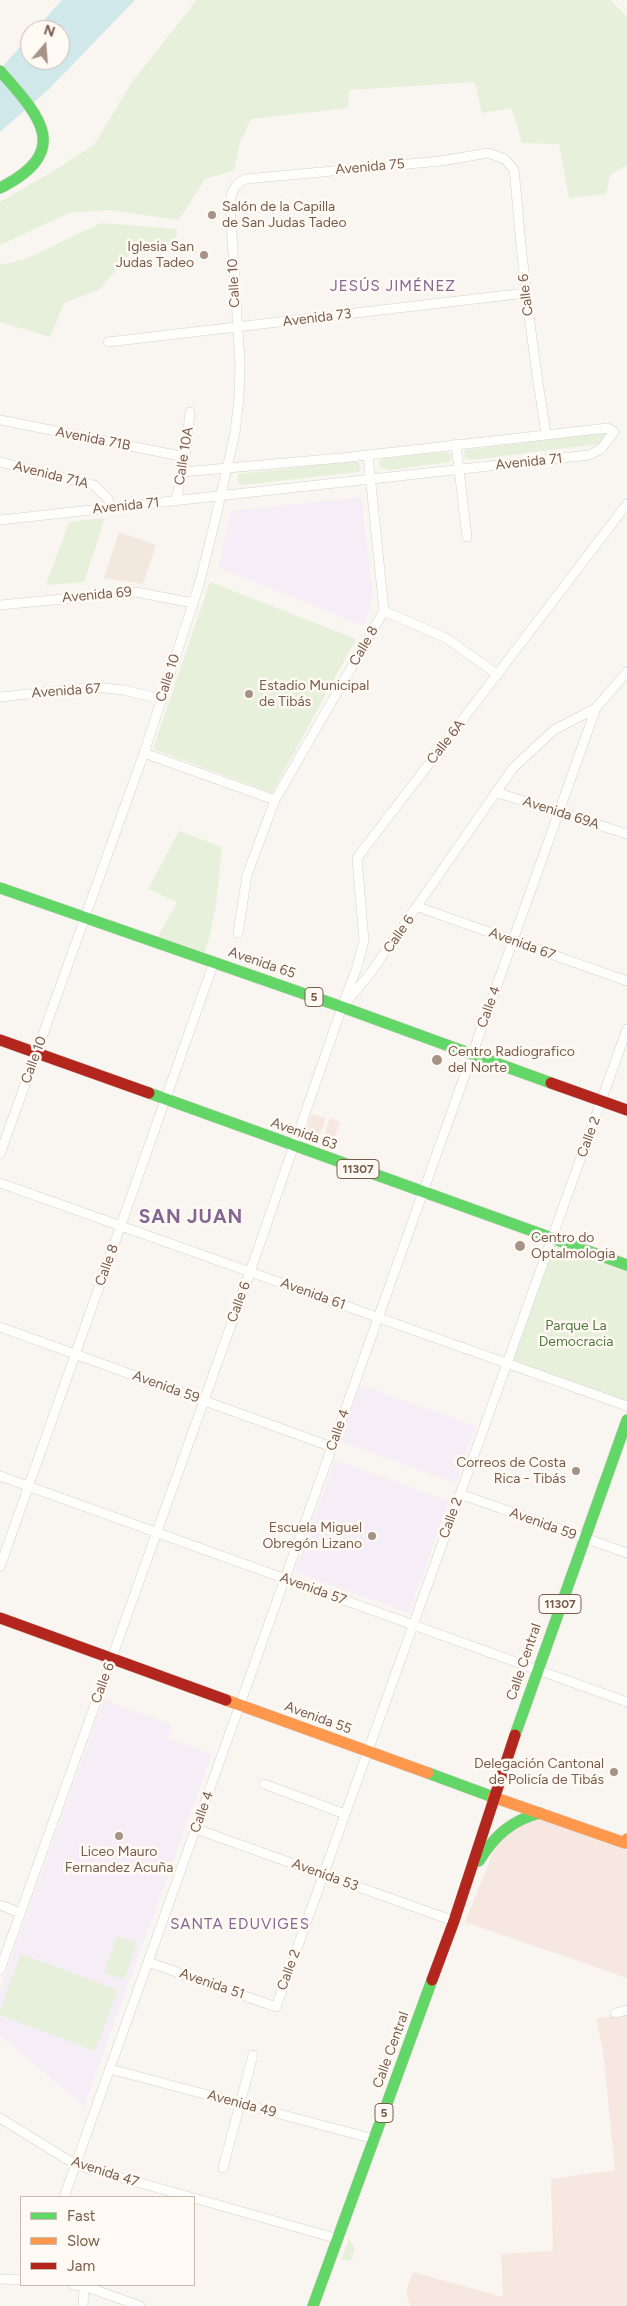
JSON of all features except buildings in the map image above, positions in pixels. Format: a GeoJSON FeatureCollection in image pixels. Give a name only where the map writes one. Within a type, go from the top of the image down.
{"type":"FeatureCollection","features":[{"type":"Feature","properties":{"kind":"main road"},"geometry":{"type":"LineString","coordinates":[[0,71],[37,115],[43,128],[39,160],[26,173],[0,188]]}},
{"type":"Feature","properties":{"kind":"main road","name":"Avenida 65"},"geometry":{"type":"LineString","coordinates":[[0,888],[342,1007],[627,1110]]}},
{"type":"Feature","properties":{"kind":"main road","name":"Avenida 63"},"geometry":{"type":"LineString","coordinates":[[0,1040],[627,1265]]}},
{"type":"Feature","properties":{"kind":"main road","name":"Calle Central"},"geometry":{"type":"LineString","coordinates":[[313,2306],[454,1921],[493,1797],[627,1420]]}},
{"type":"Feature","properties":{"kind":"main road","name":"Avenida 55"},"geometry":{"type":"LineString","coordinates":[[0,1618],[367,1752],[626,1842]]}},
{"type":"Feature","properties":{"kind":"main road","name":"Calle Central"},"geometry":{"type":"LineString","coordinates":[[465,1888],[487,1846],[498,1834],[526,1816],[541,1813]]}},
{"type":"Feature","properties":{"kind":"street","name":"Avenida 75"},"geometry":{"type":"LineString","coordinates":[[236,185],[246,179],[441,161],[488,153],[505,159]]}},
{"type":"Feature","properties":{"kind":"street","name":"Calle 6"},"geometry":{"type":"LineString","coordinates":[[505,159],[514,170],[516,179],[532,354],[546,434]]}},
{"type":"Feature","properties":{"kind":"street","name":"Calle 10"},"geometry":{"type":"LineString","coordinates":[[0,1154],[144,752],[205,561],[234,433],[239,397],[240,363],[236,327],[230,205],[231,195],[236,185]]}},
{"type":"Feature","properties":{"kind":"street","name":"Avenida 73"},"geometry":{"type":"LineString","coordinates":[[108,342],[526,293]]}},
{"type":"Feature","properties":{"kind":"street","name":"Calle 10A"},"geometry":{"type":"LineString","coordinates":[[176,500],[185,457],[190,412]]}},
{"type":"Feature","properties":{"kind":"street","name":"Avenida 71B"},"geometry":{"type":"LineString","coordinates":[[0,420],[185,457]]}},
{"type":"Feature","properties":{"kind":"street","name":"Avenida 71"},"geometry":{"type":"LineString","coordinates":[[0,520],[589,455],[601,449],[614,432],[608,428],[368,455],[182,472]]}},
{"type":"Feature","properties":{"kind":"street"},"geometry":{"type":"LineString","coordinates":[[456,444],[467,538]]}},
{"type":"Feature","properties":{"kind":"street","name":"Calle 8"},"geometry":{"type":"LineString","coordinates":[[238,933],[247,875],[275,800],[384,611],[368,455]]}},
{"type":"Feature","properties":{"kind":"street","name":"Avenida 71A"},"geometry":{"type":"LineString","coordinates":[[0,462],[86,482],[101,490],[108,498],[111,507]]}},
{"type":"Feature","properties":{"kind":"street","name":"Calle 6A"},"geometry":{"type":"LineString","coordinates":[[342,1007],[356,970],[364,941],[357,858],[627,504]]}},
{"type":"Feature","properties":{"kind":"street","name":"Avenida 69"},"geometry":{"type":"LineString","coordinates":[[0,605],[136,592],[193,603]]}},
{"type":"Feature","properties":{"kind":"street"},"geometry":{"type":"LineString","coordinates":[[384,611],[446,638],[498,675]]}},
{"type":"Feature","properties":{"kind":"street","name":"Calle 4"},"geometry":{"type":"LineString","coordinates":[[64,2196],[596,708],[627,672]]}},
{"type":"Feature","properties":{"kind":"street"},"geometry":{"type":"LineString","coordinates":[[617,685],[627,686]]}},
{"type":"Feature","properties":{"kind":"street","name":"Avenida 67"},"geometry":{"type":"LineString","coordinates":[[0,696],[95,687],[123,690],[162,699]]}},
{"type":"Feature","properties":{"kind":"street","name":"Calle 6"},"geometry":{"type":"LineString","coordinates":[[0,1970],[250,1272],[342,1007],[369,975],[418,907],[513,768],[554,730],[596,708]]}},
{"type":"Feature","properties":{"kind":"street"},"geometry":{"type":"LineString","coordinates":[[144,752],[275,800]]}},
{"type":"Feature","properties":{"kind":"street","name":"Avenida 69A"},"geometry":{"type":"LineString","coordinates":[[495,792],[627,834]]}},
{"type":"Feature","properties":{"kind":"street","name":"Avenida 67"},"geometry":{"type":"LineString","coordinates":[[418,907],[627,981]]}},
{"type":"Feature","properties":{"kind":"street","name":"Calle 8"},"geometry":{"type":"LineString","coordinates":[[0,1567],[214,962]]}},
{"type":"Feature","properties":{"kind":"street"},"geometry":{"type":"LineString","coordinates":[[356,970],[369,975]]}},
{"type":"Feature","properties":{"kind":"street","name":"Calle 2"},"geometry":{"type":"LineString","coordinates":[[276,2007],[627,1029]]}},
{"type":"Feature","properties":{"kind":"street","name":"Avenida 61"},"geometry":{"type":"LineString","coordinates":[[0,1183],[627,1406]]}},
{"type":"Feature","properties":{"kind":"street","name":"Avenida 59"},"geometry":{"type":"LineString","coordinates":[[0,1327],[332,1447]]}},
{"type":"Feature","properties":{"kind":"street","name":"Avenida 57"},"geometry":{"type":"LineString","coordinates":[[0,1476],[627,1702]]}},
{"type":"Feature","properties":{"kind":"street","name":"Avenida 59"},"geometry":{"type":"LineString","coordinates":[[460,1494],[627,1553]]}},
{"type":"Feature","properties":{"kind":"street"},"geometry":{"type":"LineString","coordinates":[[264,1784],[345,1814]]}},
{"type":"Feature","properties":{"kind":"street","name":"Avenida 53"},"geometry":{"type":"LineString","coordinates":[[196,1829],[454,1921]]}},
{"type":"Feature","properties":{"kind":"street"},"geometry":{"type":"LineString","coordinates":[[0,1905],[20,1913]]}},
{"type":"Feature","properties":{"kind":"street","name":"Avenida 51"},"geometry":{"type":"LineString","coordinates":[[148,1962],[276,2007]]}},
{"type":"Feature","properties":{"kind":"street"},"geometry":{"type":"LineString","coordinates":[[615,2013],[627,2010]]}},
{"type":"Feature","properties":{"kind":"street"},"geometry":{"type":"LineString","coordinates":[[223,2168],[253,2054]]}},
{"type":"Feature","properties":{"kind":"street","name":"Avenida 49"},"geometry":{"type":"LineString","coordinates":[[110,2069],[374,2139]]}},
{"type":"Feature","properties":{"kind":"street","name":"Avenida 47"},"geometry":{"type":"LineString","coordinates":[[0,2118],[76,2165],[185,2196]]}},
{"type":"Feature","properties":{"kind":"street","name":"Avenida 47"},"geometry":{"type":"LineString","coordinates":[[195,2199],[338,2239]]}},
{"type":"Feature","properties":{"kind":"street"},"geometry":{"type":"LineString","coordinates":[[0,2278],[20,2280]]}},
{"type":"Feature","properties":{"kind":"street"},"geometry":{"type":"LineString","coordinates":[[83,2306],[84,2286],[140,2306]]}},
{"type":"Feature","properties":{"kind":"shaded area"},"geometry":{"type":"Polygon","coordinates":[[[361,497],[373,597],[364,626],[218,567],[231,511],[361,497]]]}},
{"type":"Feature","properties":{"kind":"shaded area"},"geometry":{"type":"Polygon","coordinates":[[[119,532],[156,545],[143,584],[104,578],[119,532]]]}},
{"type":"Feature","properties":{"kind":"shaded area"},"geometry":{"type":"Polygon","coordinates":[[[312,1114],[326,1118],[319,1137],[305,1132],[312,1114]]]}},
{"type":"Feature","properties":{"kind":"shaded area"},"geometry":{"type":"Polygon","coordinates":[[[330,1118],[340,1122],[333,1143],[323,1139],[330,1118]]]}},
{"type":"Feature","properties":{"kind":"shaded area"},"geometry":{"type":"Polygon","coordinates":[[[360,1385],[475,1426],[456,1483],[339,1441],[360,1385]]]}},
{"type":"Feature","properties":{"kind":"shaded area","name":"Escuela Miguel Obregón Lizano"},"geometry":{"type":"Polygon","coordinates":[[[335,1460],[449,1501],[409,1613],[295,1572],[335,1460]]]}},
{"type":"Feature","properties":{"kind":"shaded area","name":"Liceo Mauro Fernandez Acuña"},"geometry":{"type":"Polygon","coordinates":[[[104,1700],[172,1725],[167,1738],[212,1754],[84,2106],[0,2035],[0,1989],[104,1700]]]}},
{"type":"Feature","properties":{"kind":"shaded area"},"geometry":{"type":"Polygon","coordinates":[[[542,1820],[627,1850],[627,1978],[465,1922],[497,1843],[520,1823],[542,1820]]]}},
{"type":"Feature","properties":{"kind":"shaded area"},"geometry":{"type":"Polygon","coordinates":[[[627,2013],[627,2306],[410,2306],[406,2292],[413,2272],[503,2297],[501,2254],[553,2251],[551,2179],[615,2170],[603,2050],[596,2019],[627,2013]]]}},
{"type":"Feature","properties":{"kind":"green space"},"geometry":{"type":"Polygon","coordinates":[[[197,0],[610,0],[627,17],[627,165],[610,175],[606,194],[569,198],[559,144],[522,143],[512,108],[482,113],[475,82],[349,90],[348,108],[251,119],[240,143],[234,170],[205,179],[179,220],[109,210],[69,213],[0,245],[0,202],[94,145],[132,82],[197,0]]]}},
{"type":"Feature","properties":{"kind":"green space"},"geometry":{"type":"Polygon","coordinates":[[[101,223],[177,229],[176,242],[137,246],[99,290],[64,303],[50,337],[0,322],[0,265],[26,259],[101,223]]]}},
{"type":"Feature","properties":{"kind":"green space"},"geometry":{"type":"Polygon","coordinates":[[[601,433],[607,434],[599,444],[471,460],[464,457],[465,450],[601,433]]]}},
{"type":"Feature","properties":{"kind":"green space"},"geometry":{"type":"Polygon","coordinates":[[[446,452],[452,454],[449,462],[389,470],[380,467],[379,461],[386,458],[446,452]]]}},
{"type":"Feature","properties":{"kind":"green space"},"geometry":{"type":"Polygon","coordinates":[[[355,461],[359,463],[361,468],[358,472],[243,485],[238,483],[238,474],[355,461]]]}},
{"type":"Feature","properties":{"kind":"green space"},"geometry":{"type":"Polygon","coordinates":[[[105,518],[84,582],[46,585],[69,522],[105,518]]]}},
{"type":"Feature","properties":{"kind":"green space","name":"Estadio Municipal de Tibás"},"geometry":{"type":"Polygon","coordinates":[[[210,582],[356,639],[272,793],[153,749],[210,582]]]}},
{"type":"Feature","properties":{"kind":"green space"},"geometry":{"type":"Polygon","coordinates":[[[179,831],[222,847],[212,927],[204,953],[158,937],[177,902],[148,889],[179,831]]]}},
{"type":"Feature","properties":{"kind":"green space","name":"Parque La Democracia"},"geometry":{"type":"Polygon","coordinates":[[[554,1243],[627,1270],[627,1404],[512,1365],[554,1243]]]}},
{"type":"Feature","properties":{"kind":"green space"},"geometry":{"type":"Polygon","coordinates":[[[117,1936],[137,1943],[124,1980],[104,1973],[117,1936]]]}},
{"type":"Feature","properties":{"kind":"green space"},"geometry":{"type":"Polygon","coordinates":[[[21,1954],[118,1990],[95,2051],[0,2015],[0,2010],[21,1954]]]}},
{"type":"Feature","properties":{"kind":"green space"},"geometry":{"type":"Polygon","coordinates":[[[349,2239],[355,2248],[352,2259],[348,2261],[341,2260],[349,2239]]]}},
{"type":"Feature","properties":{"kind":"water"},"geometry":{"type":"Polygon","coordinates":[[[62,0],[135,0],[70,67],[70,20],[44,20],[62,0]]]}},
{"type":"Feature","properties":{"kind":"water"},"geometry":{"type":"Polygon","coordinates":[[[20,47],[20,70],[67,70],[49,89],[0,132],[0,70],[20,47]]]}},
{"type":"Feature","properties":{"kind":"traffic: fast"},"geometry":{"type":"LineString","coordinates":[[0,71],[37,118],[42,132],[43,147],[36,160],[23,174],[0,188]]}},
{"type":"Feature","properties":{"kind":"traffic: fast"},"geometry":{"type":"LineString","coordinates":[[0,888],[342,1007],[551,1083]]}},
{"type":"Feature","properties":{"kind":"traffic: fast"},"geometry":{"type":"LineString","coordinates":[[149,1093],[627,1265]]}},
{"type":"Feature","properties":{"kind":"traffic: fast"},"geometry":{"type":"LineString","coordinates":[[515,1735],[627,1420]]}},
{"type":"Feature","properties":{"kind":"traffic: fast"},"geometry":{"type":"LineString","coordinates":[[428,1773],[493,1797]]}},
{"type":"Feature","properties":{"kind":"traffic: fast"},"geometry":{"type":"LineString","coordinates":[[479,1861],[491,1844],[505,1830],[521,1820],[540,1813]]}},
{"type":"Feature","properties":{"kind":"traffic: fast"},"geometry":{"type":"LineString","coordinates":[[313,2306],[432,1980]]}},
{"type":"Feature","properties":{"kind":"traffic: slow"},"geometry":{"type":"LineString","coordinates":[[226,1700],[428,1773]]}},
{"type":"Feature","properties":{"kind":"traffic: slow"},"geometry":{"type":"LineString","coordinates":[[493,1797],[625,1843],[627,1839]]}},
{"type":"Feature","properties":{"kind":"traffic: jam"},"geometry":{"type":"LineString","coordinates":[[0,1040],[149,1093]]}},
{"type":"Feature","properties":{"kind":"traffic: jam"},"geometry":{"type":"LineString","coordinates":[[551,1083],[627,1110]]}},
{"type":"Feature","properties":{"kind":"traffic: jam"},"geometry":{"type":"LineString","coordinates":[[0,1618],[226,1700]]}},
{"type":"Feature","properties":{"kind":"traffic: jam"},"geometry":{"type":"LineString","coordinates":[[432,1980],[454,1921],[515,1735]]}},
{"type":"Feature","properties":{"kind":"place","name":"Salón de la Capilla de San Judas Tadeo"},"geometry":{"type":"Point","coordinates":[212,215]}},
{"type":"Feature","properties":{"kind":"place","name":"Iglesia San Judas Tadeo"},"geometry":{"type":"Point","coordinates":[204,255]}},
{"type":"Feature","properties":{"kind":"place","name":"Estadio Municipal de Tibás"},"geometry":{"type":"Point","coordinates":[249,694]}},
{"type":"Feature","properties":{"kind":"place","name":"Centro Radiografico del Norte"},"geometry":{"type":"Point","coordinates":[437,1060]}},
{"type":"Feature","properties":{"kind":"place","name":"Centro do Optalmologia"},"geometry":{"type":"Point","coordinates":[520,1246]}},
{"type":"Feature","properties":{"kind":"place","name":"Correos de Costa Rica - Tibás"},"geometry":{"type":"Point","coordinates":[576,1471]}},
{"type":"Feature","properties":{"kind":"place","name":"Escuela Miguel Obregón Lizano"},"geometry":{"type":"Point","coordinates":[372,1536]}},
{"type":"Feature","properties":{"kind":"place","name":"Delegación Cantonal de Policía de Tibás"},"geometry":{"type":"Point","coordinates":[614,1772]}},
{"type":"Feature","properties":{"kind":"place","name":"Liceo Mauro Fernandez Acuña"},"geometry":{"type":"Point","coordinates":[119,1836]}},
{"type":"Feature","properties":{"kind":"district","name":"JESÚS JIMÉNEZ"},"geometry":{"type":"Point","coordinates":[393,287]}},
{"type":"Feature","properties":{"kind":"district","name":"SAN JUAN"},"geometry":{"type":"Point","coordinates":[191,1217]}},
{"type":"Feature","properties":{"kind":"district","name":"SANTA EDUVIGES"},"geometry":{"type":"Point","coordinates":[240,1925]}}]}
